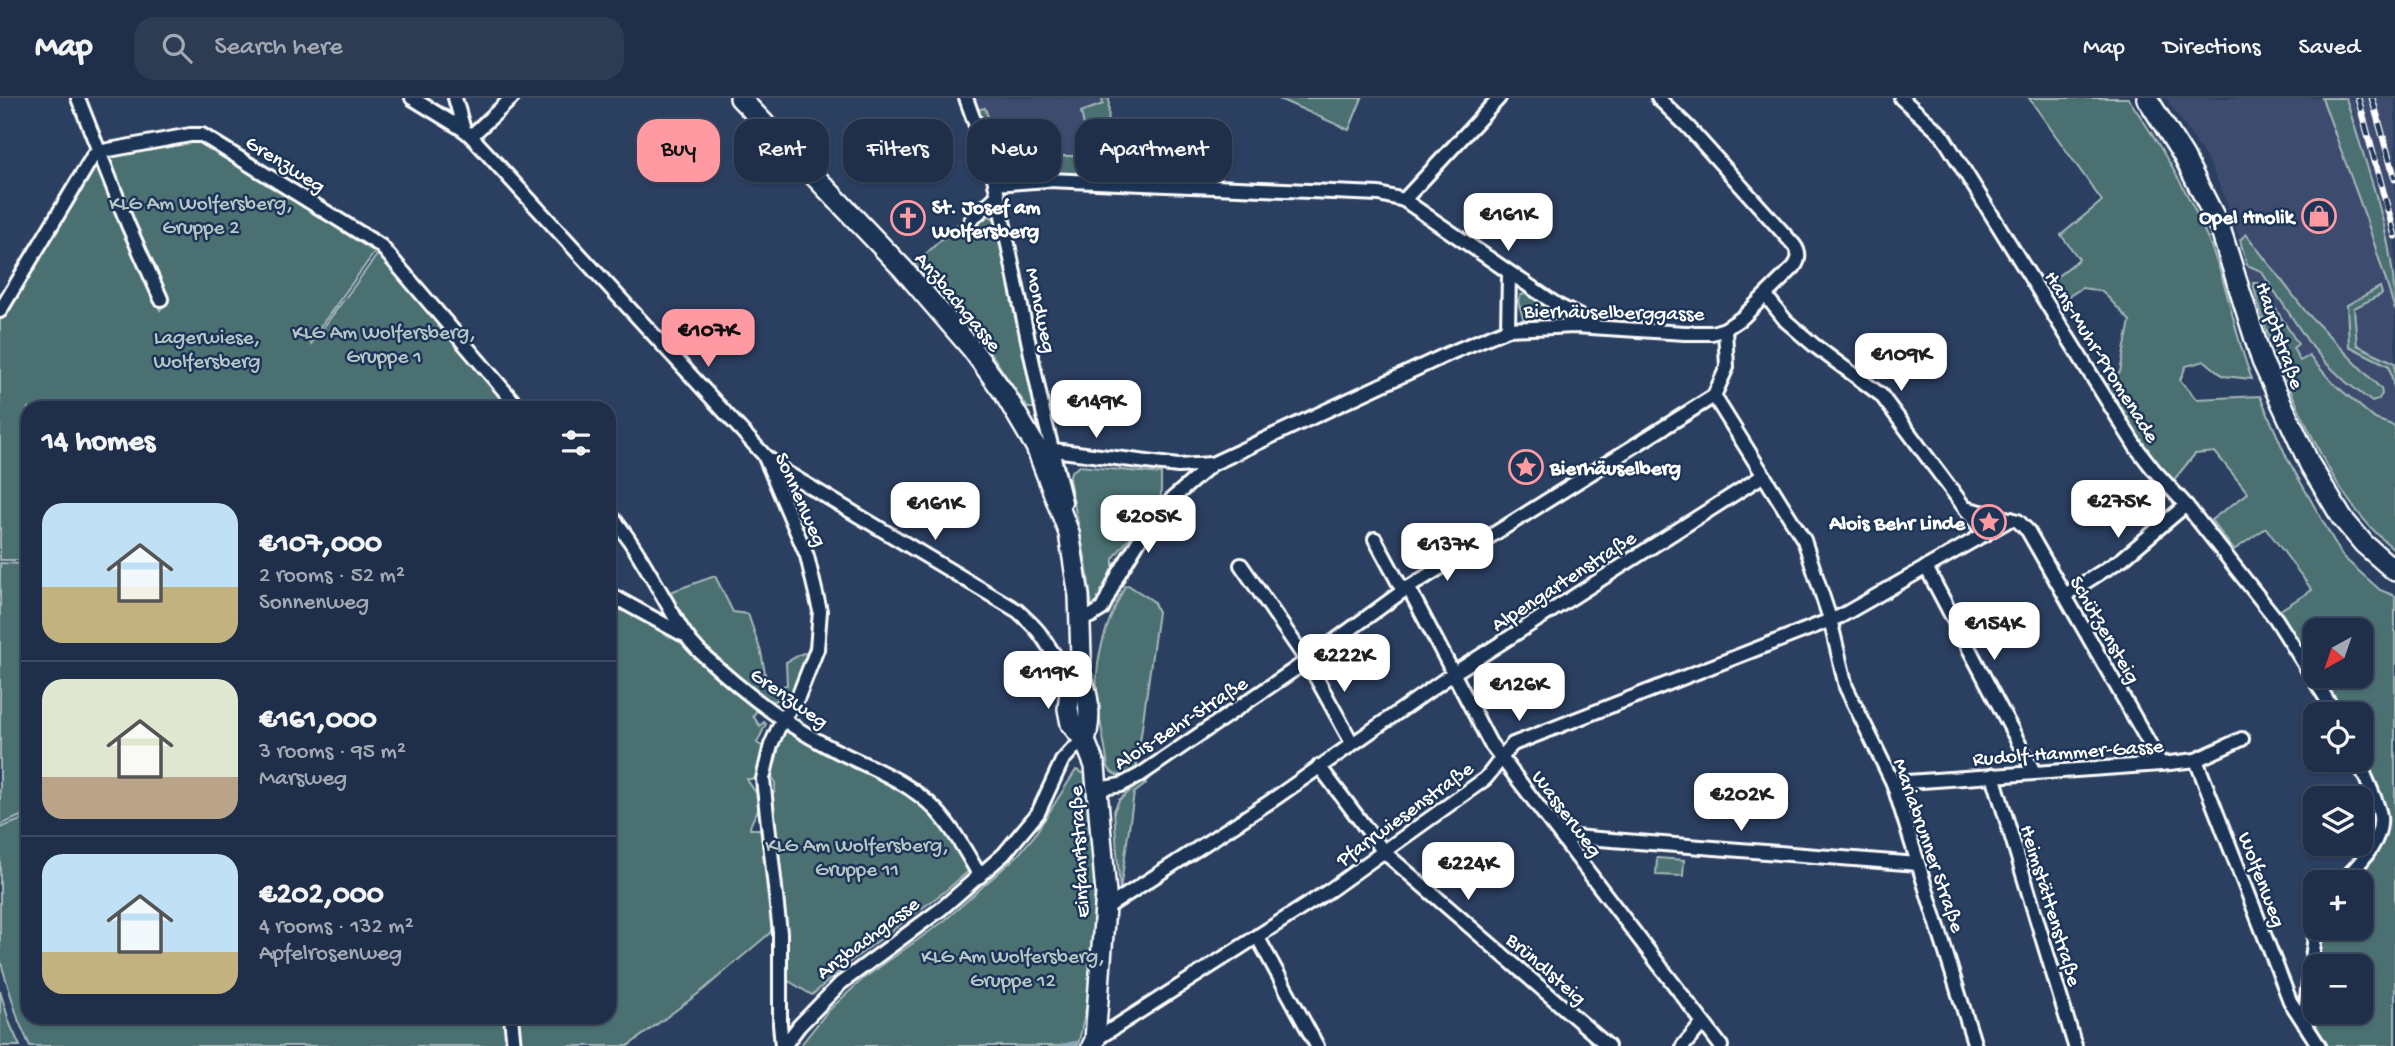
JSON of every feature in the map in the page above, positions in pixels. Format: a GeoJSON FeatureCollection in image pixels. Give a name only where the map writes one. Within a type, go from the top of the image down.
{"type":"FeatureCollection","features":[{"type":"Feature","properties":{"kind":"street"},"geometry":{"type":"LineString","coordinates":[[78,98],[98,152],[161,299]]}},
{"type":"Feature","properties":{"kind":"street","name":"Sonnenweg"},"geometry":{"type":"LineString","coordinates":[[412,98],[468,133],[764,455],[807,556],[820,611],[817,649],[798,697],[782,720],[771,746],[763,779],[780,933],[780,1024],[783,1046]]}},
{"type":"Feature","properties":{"kind":"street"},"geometry":{"type":"LineString","coordinates":[[455,98],[468,133],[512,98]]}},
{"type":"Feature","properties":{"kind":"street","name":"Anzbachgasse"},"geometry":{"type":"LineString","coordinates":[[740,98],[955,327],[1045,449],[1076,568],[1080,672],[1090,703],[1090,721],[1085,741],[1062,761],[1042,806],[1004,854],[941,909],[854,971],[824,999],[783,1046]]}},
{"type":"Feature","properties":{"kind":"street","name":"Mondweg"},"geometry":{"type":"LineString","coordinates":[[966,98],[997,189],[1045,421],[1045,449]]}},
{"type":"Feature","properties":{"kind":"street"},"geometry":{"type":"LineString","coordinates":[[1404,200],[1499,98]]}},
{"type":"Feature","properties":{"kind":"street","name":"Bierhäuselberggasse"},"geometry":{"type":"LineString","coordinates":[[1080,618],[1091,616],[1102,609],[1118,575],[1141,537],[1173,498],[1212,464],[1450,353],[1508,329],[1601,327],[1685,333],[1712,332],[1737,323],[1796,264],[1799,259],[1798,251],[1688,127],[1658,98]]}},
{"type":"Feature","properties":{"kind":"street","name":"Hans-Muhr-Promenade"},"geometry":{"type":"LineString","coordinates":[[1901,98],[1932,125],[1949,146],[2136,447],[2186,505],[2276,619],[2328,702]]}},
{"type":"Feature","properties":{"kind":"street","name":"Hauptstraße"},"geometry":{"type":"LineString","coordinates":[[2147,98],[2184,157],[2216,219],[2235,269],[2262,361],[2310,465],[2342,518],[2375,555],[2395,571]]}},
{"type":"Feature","properties":{"kind":"street","name":"Grenzweg"},"geometry":{"type":"LineString","coordinates":[[98,152],[190,135],[209,138],[381,246],[513,401]]}},
{"type":"Feature","properties":{"kind":"street"},"geometry":{"type":"LineString","coordinates":[[0,311],[89,160],[98,152]]}},
{"type":"Feature","properties":{"kind":"street"},"geometry":{"type":"LineString","coordinates":[[971,220],[997,189],[1048,180],[1380,194],[1404,200],[1557,305],[1601,327]]}},
{"type":"Feature","properties":{"kind":"street"},"geometry":{"type":"LineString","coordinates":[[1508,329],[1509,274]]}},
{"type":"Feature","properties":{"kind":"street"},"geometry":{"type":"LineString","coordinates":[[1766,296],[1800,334],[1881,395],[1985,535]]}},
{"type":"Feature","properties":{"kind":"street"},"geometry":{"type":"LineString","coordinates":[[1714,396],[1727,367],[1725,329]]}},
{"type":"Feature","properties":{"kind":"street","name":"Mariabrunner Straße"},"geometry":{"type":"LineString","coordinates":[[1714,396],[1804,540],[1830,619],[1846,687],[1893,783],[1975,1046]]}},
{"type":"Feature","properties":{"kind":"street","name":"Alois-Behr-Straße"},"geometry":{"type":"LineString","coordinates":[[1098,789],[1121,785],[1140,775],[1307,661],[1405,589],[1714,396]]}},
{"type":"Feature","properties":{"kind":"street","name":"Bierhäuselberggasse"},"geometry":{"type":"LineString","coordinates":[[1045,449],[1178,466],[1212,464]]}},
{"type":"Feature","properties":{"kind":"street"},"geometry":{"type":"LineString","coordinates":[[764,455],[787,473],[1018,611],[1040,633],[1060,663],[1071,671],[1080,672]]}},
{"type":"Feature","properties":{"kind":"street","name":"Alpengartenstraße"},"geometry":{"type":"LineString","coordinates":[[1107,908],[1271,801],[1454,673],[1764,475]]}},
{"type":"Feature","properties":{"kind":"street"},"geometry":{"type":"LineString","coordinates":[[2065,595],[2122,559],[2186,505]]}},
{"type":"Feature","properties":{"kind":"street"},"geometry":{"type":"LineString","coordinates":[[1965,508],[2011,519]]}},
{"type":"Feature","properties":{"kind":"street","name":"Pfarrwiesenstraße"},"geometry":{"type":"LineString","coordinates":[[1094,1044],[1384,852],[1485,779],[1500,756],[1513,744],[1841,616],[2011,519]]}},
{"type":"Feature","properties":{"kind":"street","name":"Schützensteig"},"geometry":{"type":"LineString","coordinates":[[2011,519],[2018,521],[2028,531],[2161,764]]}},
{"type":"Feature","properties":{"kind":"street","name":"Grenzweg"},"geometry":{"type":"LineString","coordinates":[[616,522],[635,547],[684,635],[729,677],[782,720],[906,785],[936,811],[980,876]]}},
{"type":"Feature","properties":{"kind":"street","name":"Wasserweg"},"geometry":{"type":"LineString","coordinates":[[1375,539],[1454,673],[1490,743],[1721,1046]]}},
{"type":"Feature","properties":{"kind":"street"},"geometry":{"type":"LineString","coordinates":[[1241,565],[1307,661],[1352,743]]}},
{"type":"Feature","properties":{"kind":"street"},"geometry":{"type":"LineString","coordinates":[[1926,566],[2034,772]]}},
{"type":"Feature","properties":{"kind":"street"},"geometry":{"type":"LineString","coordinates":[[616,598],[684,635]]}},
{"type":"Feature","properties":{"kind":"street","name":"Rudolf-Hammer-Gasse"},"geometry":{"type":"LineString","coordinates":[[1893,783],[2196,760],[2242,739]]}},
{"type":"Feature","properties":{"kind":"street","name":"Einfahrtstraße"},"geometry":{"type":"LineString","coordinates":[[1085,741],[1095,766],[1107,908],[1094,1044]]}},
{"type":"Feature","properties":{"kind":"street","name":"Wolfenweg"},"geometry":{"type":"LineString","coordinates":[[2196,760],[2290,1001],[2303,1020]]}},
{"type":"Feature","properties":{"kind":"street","name":"Bründlsteig"},"geometry":{"type":"LineString","coordinates":[[1319,766],[1384,852],[1608,1046]]}},
{"type":"Feature","properties":{"kind":"street"},"geometry":{"type":"LineString","coordinates":[[2354,870],[2376,838],[2380,817],[2363,772]]}},
{"type":"Feature","properties":{"kind":"street","name":"Heimstättenstraße"},"geometry":{"type":"LineString","coordinates":[[1993,775],[2075,1046]]}},
{"type":"Feature","properties":{"kind":"street"},"geometry":{"type":"LineString","coordinates":[[1561,836],[1918,864]]}},
{"type":"Feature","properties":{"kind":"street"},"geometry":{"type":"LineString","coordinates":[[1257,936],[1317,1046]]}},
{"type":"Feature","properties":{"kind":"street"},"geometry":{"type":"LineString","coordinates":[[1683,1046],[1703,1023]]}},
{"type":"Feature","properties":{"kind":"street"},"geometry":{"type":"LineString","coordinates":[[512,1024],[514,1046]]}},
{"type":"Feature","properties":{"kind":"street","name":"Wolfenweg"},"geometry":{"type":"LineString","coordinates":[[2306,1024],[2319,1046]]}},
{"type":"Feature","properties":{"kind":"shaded area"},"geometry":{"type":"Polygon","coordinates":[[[973,98],[1109,98],[1108,119],[1075,119],[1075,174],[1061,173],[1061,119],[979,119],[973,98]]]}},
{"type":"Feature","properties":{"kind":"shaded area"},"geometry":{"type":"Polygon","coordinates":[[[2166,98],[2322,98],[2368,224],[2395,310],[2395,550],[2355,510],[2326,468],[2287,389],[2270,346],[2225,197],[2208,161],[2166,98]]]}},
{"type":"Feature","properties":{"kind":"shaded area"},"geometry":{"type":"Polygon","coordinates":[[[2346,98],[2395,98],[2395,280],[2372,177],[2346,98]]]}},
{"type":"Feature","properties":{"kind":"green space"},"geometry":{"type":"Polygon","coordinates":[[[1102,98],[1109,98],[1108,119],[1083,119],[1081,112],[1103,104],[1102,98]]]}},
{"type":"Feature","properties":{"kind":"green space"},"geometry":{"type":"Polygon","coordinates":[[[1277,98],[1362,98],[1349,130],[1277,98]]]}},
{"type":"Feature","properties":{"kind":"green space"},"geometry":{"type":"Polygon","coordinates":[[[2029,98],[2128,98],[2167,158],[2210,243],[2252,379],[2223,376],[2205,361],[2186,366],[2180,380],[2196,399],[2260,396],[2287,458],[2343,557],[2380,590],[2395,596],[2395,1046],[2328,1046],[2316,1024],[2373,1024],[2373,954],[2321,954],[2322,940],[2373,940],[2373,870],[2364,870],[2383,842],[2388,817],[2370,772],[2373,772],[2373,702],[2335,702],[2328,688],[2373,688],[2373,618],[2303,618],[2303,650],[2277,612],[2312,590],[2266,528],[2234,550],[2211,520],[2248,493],[2215,452],[2195,454],[2173,481],[2143,448],[2106,386],[2120,372],[2130,321],[2102,291],[2082,288],[2055,305],[2044,287],[2079,259],[2061,235],[2102,201],[2029,98]]]}},
{"type":"Feature","properties":{"kind":"green space"},"geometry":{"type":"Polygon","coordinates":[[[2322,98],[2346,98],[2385,229],[2394,283],[2395,310],[2368,224],[2322,98]]]}},
{"type":"Feature","properties":{"kind":"green space"},"geometry":{"type":"Polygon","coordinates":[[[985,108],[989,119],[980,119],[977,110],[985,108]]]}},
{"type":"Feature","properties":{"kind":"green space"},"geometry":{"type":"Polygon","coordinates":[[[192,139],[207,141],[377,249],[310,341],[311,344],[380,251],[506,401],[21,401],[21,560],[0,560],[0,320],[94,163],[160,310],[168,299],[105,155],[192,139]]]}},
{"type":"Feature","properties":{"kind":"green space"},"geometry":{"type":"Polygon","coordinates":[[[1061,156],[1075,156],[1075,174],[1061,173],[1061,156]]]}},
{"type":"Feature","properties":{"kind":"green space"},"geometry":{"type":"Polygon","coordinates":[[[989,216],[997,220],[1034,408],[1028,408],[978,336],[914,265],[961,221],[966,227],[973,228],[989,216]]]}},
{"type":"Feature","properties":{"kind":"green space"},"geometry":{"type":"Polygon","coordinates":[[[2246,234],[2306,312],[2381,389],[2382,394],[2378,400],[2372,402],[2346,382],[2309,343],[2261,271],[2247,265],[2240,240],[2246,234]]]}},
{"type":"Feature","properties":{"kind":"green space"},"geometry":{"type":"Polygon","coordinates":[[[2253,283],[2258,283],[2263,289],[2298,344],[2293,348],[2300,361],[2309,356],[2333,383],[2375,419],[2395,426],[2395,550],[2364,520],[2351,503],[2318,448],[2273,347],[2253,283]]]}},
{"type":"Feature","properties":{"kind":"green space"},"geometry":{"type":"Polygon","coordinates":[[[2380,287],[2382,294],[2354,308],[2357,345],[2395,363],[2395,392],[2389,366],[2349,346],[2347,305],[2380,287]]]}},
{"type":"Feature","properties":{"kind":"green space"},"geometry":{"type":"Polygon","coordinates":[[[1526,294],[1555,313],[1556,318],[1523,318],[1518,301],[1521,295],[1526,294]]]}},
{"type":"Feature","properties":{"kind":"green space"},"geometry":{"type":"Polygon","coordinates":[[[1080,466],[1161,474],[1161,495],[1113,559],[1113,571],[1097,605],[1092,607],[1069,479],[1071,472],[1080,466]]]}},
{"type":"Feature","properties":{"kind":"green space"},"geometry":{"type":"Polygon","coordinates":[[[0,563],[21,564],[21,816],[0,825],[0,563]]]}},
{"type":"Feature","properties":{"kind":"green space"},"geometry":{"type":"Polygon","coordinates":[[[715,576],[733,612],[748,614],[761,652],[768,689],[787,685],[786,662],[803,653],[809,654],[798,683],[789,694],[774,701],[765,698],[719,663],[692,636],[667,593],[715,576]]]}},
{"type":"Feature","properties":{"kind":"green space"},"geometry":{"type":"Polygon","coordinates":[[[1128,585],[1153,601],[1158,612],[1136,771],[1121,776],[1114,774],[1108,767],[1099,709],[1097,674],[1106,629],[1125,586],[1128,585]]]}},
{"type":"Feature","properties":{"kind":"green space"},"geometry":{"type":"Polygon","coordinates":[[[616,602],[662,627],[759,708],[753,716],[760,726],[764,722],[766,724],[757,743],[763,747],[757,779],[747,779],[759,797],[760,804],[750,829],[760,829],[774,923],[770,933],[703,990],[628,1046],[519,1046],[517,1024],[616,1024],[616,602]]]}},
{"type":"Feature","properties":{"kind":"green space","name":"KLG Am Wolfersberg, Gruppe 11"},"geometry":{"type":"Polygon","coordinates":[[[785,727],[881,776],[921,801],[954,840],[971,869],[851,961],[812,995],[787,980],[786,932],[770,807],[771,794],[775,792],[775,781],[772,777],[774,758],[785,727]]]}},
{"type":"Feature","properties":{"kind":"green space","name":"KLG Am Wolfersberg, Gruppe 12"},"geometry":{"type":"Polygon","coordinates":[[[1076,770],[1085,774],[1095,877],[1091,985],[1078,1046],[800,1046],[828,1011],[864,978],[944,921],[1018,855],[1034,836],[1076,770]]]}},
{"type":"Feature","properties":{"kind":"green space"},"geometry":{"type":"Polygon","coordinates":[[[1144,780],[1146,784],[1134,793],[1120,891],[1114,811],[1119,800],[1144,780]]]}},
{"type":"Feature","properties":{"kind":"green space"},"geometry":{"type":"Polygon","coordinates":[[[21,820],[21,1024],[506,1024],[508,1046],[30,1046],[19,1022],[0,960],[0,828],[21,820]]]}},
{"type":"Feature","properties":{"kind":"green space"},"geometry":{"type":"Polygon","coordinates":[[[1657,858],[1684,860],[1683,876],[1656,875],[1657,858]]]}},
{"type":"Feature","properties":{"kind":"green space"},"geometry":{"type":"Polygon","coordinates":[[[0,991],[10,1024],[20,1046],[0,1046],[0,991]]]}},
{"type":"Feature","properties":{"kind":"waterway"},"geometry":{"type":"LineString","coordinates":[[1062,1046],[1077,1043]]}},
{"type":"Feature","properties":{"kind":"railway"},"geometry":{"type":"LineString","coordinates":[[2358,98],[2395,236]]}},
{"type":"Feature","properties":{"kind":"railway"},"geometry":{"type":"LineString","coordinates":[[2372,98],[2395,179]]}},
{"type":"Feature","properties":{"kind":"place","name":"Opel Hnolik"},"geometry":{"type":"Point","coordinates":[2319,216]}},
{"type":"Feature","properties":{"kind":"place","name":"St. Josef am Wolfersberg"},"geometry":{"type":"Point","coordinates":[908,218]}},
{"type":"Feature","properties":{"kind":"place","name":"Bierhäuselberg"},"geometry":{"type":"Point","coordinates":[1526,467]}},
{"type":"Feature","properties":{"kind":"place","name":"Alois Behr Linde"},"geometry":{"type":"Point","coordinates":[1989,522]}},
{"type":"Feature","properties":{"kind":"park label","name":"KLG Am Wolfersberg, Gruppe 2"},"geometry":{"type":"Point","coordinates":[201,214]}},
{"type":"Feature","properties":{"kind":"park label","name":"KLG Am Wolfersberg, Gruppe 1"},"geometry":{"type":"Point","coordinates":[384,343]}},
{"type":"Feature","properties":{"kind":"park label","name":"Lagerwiese, Wolfersberg"},"geometry":{"type":"Point","coordinates":[207,348]}}]}
